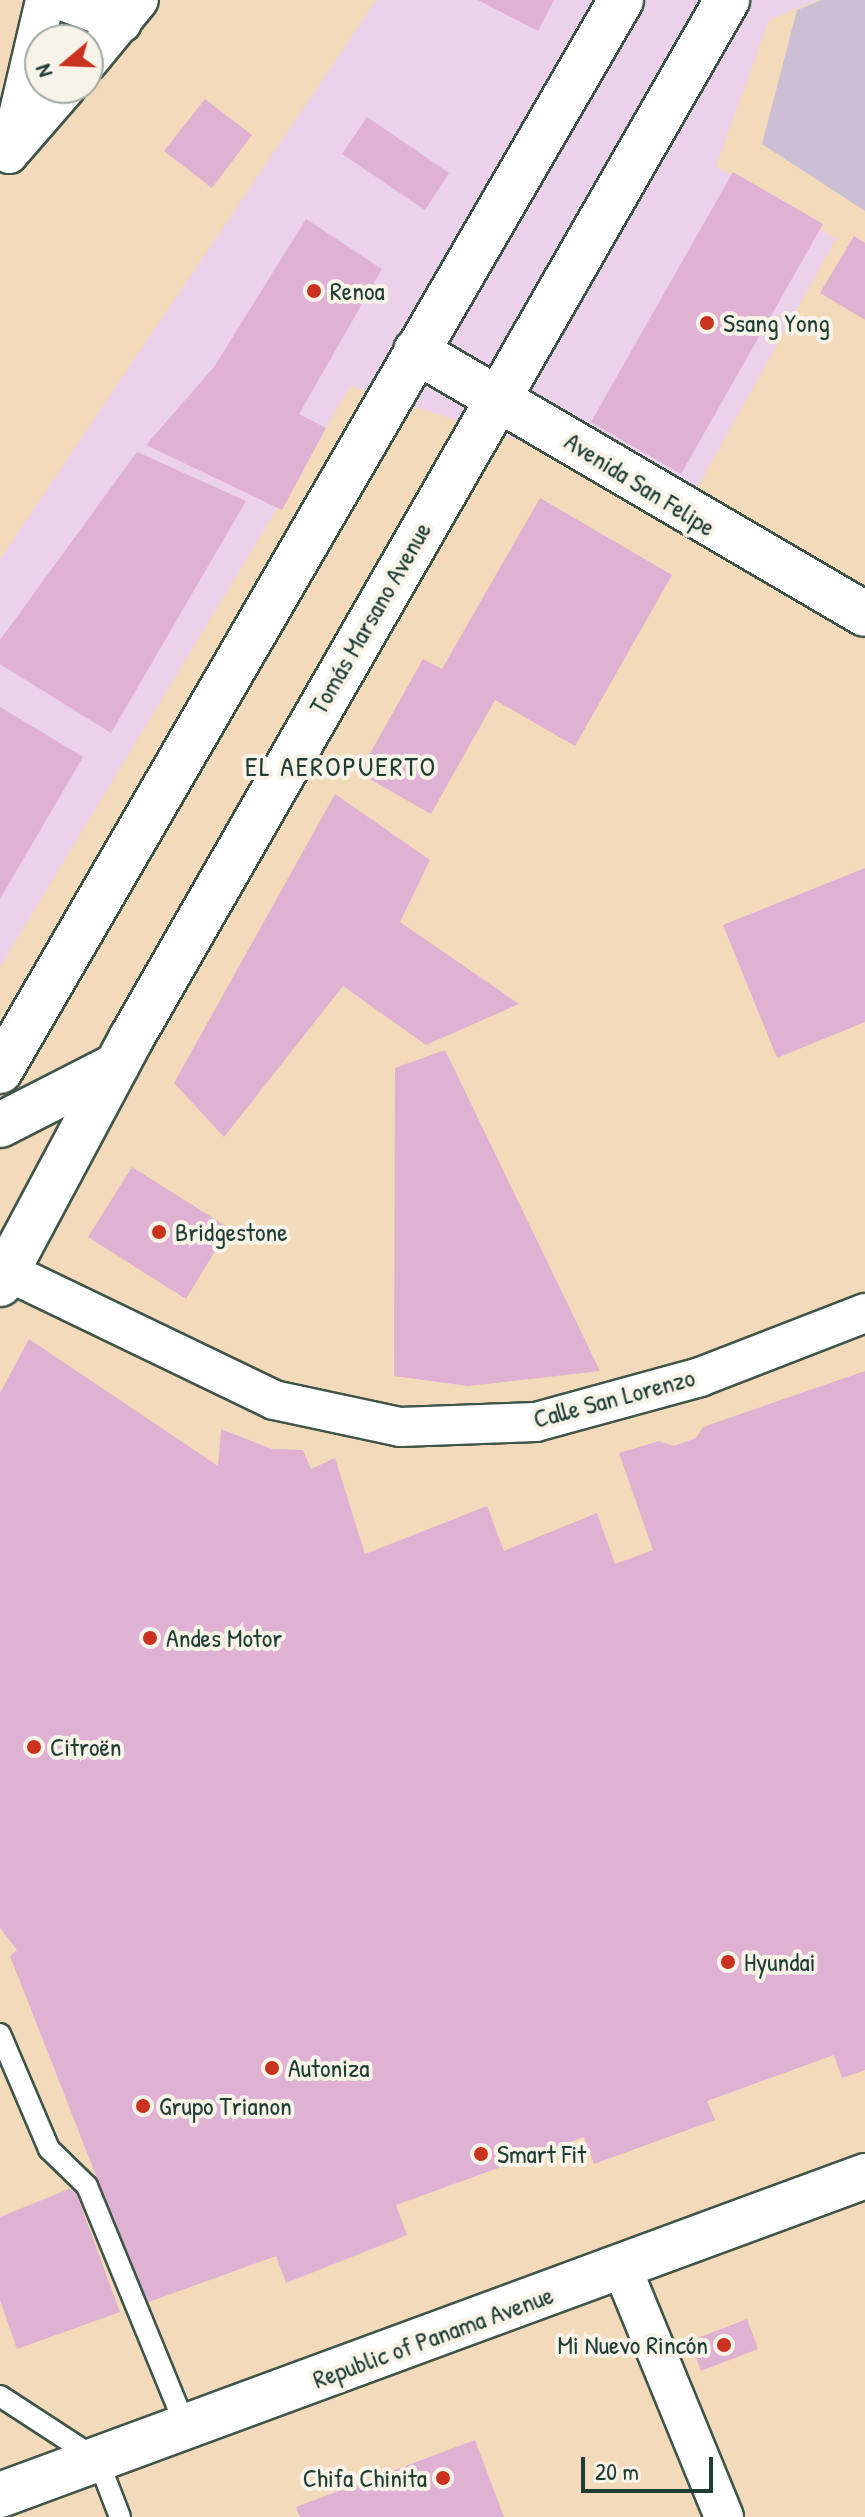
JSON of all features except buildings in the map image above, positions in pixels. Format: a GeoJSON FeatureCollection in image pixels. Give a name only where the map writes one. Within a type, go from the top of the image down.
{"type":"FeatureCollection","features":[{"type":"Feature","properties":{"kind":"main road"},"geometry":{"type":"LineString","coordinates":[[7,1045],[621,0]]}},
{"type":"Feature","properties":{"kind":"main road","name":"Tomás Marsano Avenue"},"geometry":{"type":"LineString","coordinates":[[2,1275],[117,1065],[496,396],[727,0]]}},
{"type":"Feature","properties":{"kind":"main road","name":"Avenida San Felipe"},"geometry":{"type":"LineString","coordinates":[[416,351],[496,396],[818,594],[865,614]]}},
{"type":"Feature","properties":{"kind":"main road"},"geometry":{"type":"LineString","coordinates":[[0,1125],[117,1065]]}},
{"type":"Feature","properties":{"kind":"main road","name":"Republic of Panama Avenue"},"geometry":{"type":"LineString","coordinates":[[0,2495],[865,2176]]}},
{"type":"Feature","properties":{"kind":"street"},"geometry":{"type":"LineString","coordinates":[[4,160],[45,0]]}},
{"type":"Feature","properties":{"kind":"street"},"geometry":{"type":"LineString","coordinates":[[59,0],[130,12]]}},
{"type":"Feature","properties":{"kind":"street"},"geometry":{"type":"LineString","coordinates":[[104,43],[130,12]]}},
{"type":"Feature","properties":{"kind":"street"},"geometry":{"type":"LineString","coordinates":[[4,160],[52,104]]}},
{"type":"Feature","properties":{"kind":"street","name":"Calle San Lorenzo"},"geometry":{"type":"LineString","coordinates":[[2,1275],[274,1400],[400,1427],[536,1422],[700,1377],[865,1313]]}},
{"type":"Feature","properties":{"kind":"street"},"geometry":{"type":"LineString","coordinates":[[622,2268],[724,2517]]}},
{"type":"Feature","properties":{"kind":"lane"},"geometry":{"type":"LineString","coordinates":[[0,2034],[49,2149],[87,2186],[186,2427]]}},
{"type":"Feature","properties":{"kind":"lane"},"geometry":{"type":"LineString","coordinates":[[0,2396],[98,2460],[120,2517]]}},
{"type":"Feature","properties":{"kind":"shaded area"},"geometry":{"type":"Polygon","coordinates":[[[376,0],[818,0],[769,20],[716,166],[836,239],[692,497],[351,386],[0,967],[0,559],[376,0]]]}},
{"type":"Feature","properties":{"kind":"shaded area"},"geometry":{"type":"Polygon","coordinates":[[[822,0],[865,0],[865,211],[762,144],[797,10],[822,0]]]}},
{"type":"Feature","properties":{"kind":"place","name":"Renoa"},"geometry":{"type":"Point","coordinates":[314,291]}},
{"type":"Feature","properties":{"kind":"place","name":"Ssang Yong"},"geometry":{"type":"Point","coordinates":[707,323]}},
{"type":"Feature","properties":{"kind":"place","name":"Bridgestone"},"geometry":{"type":"Point","coordinates":[159,1232]}},
{"type":"Feature","properties":{"kind":"place","name":"Andes Motor"},"geometry":{"type":"Point","coordinates":[150,1638]}},
{"type":"Feature","properties":{"kind":"place","name":"Citroën"},"geometry":{"type":"Point","coordinates":[34,1747]}},
{"type":"Feature","properties":{"kind":"place","name":"Hyundai"},"geometry":{"type":"Point","coordinates":[728,1962]}},
{"type":"Feature","properties":{"kind":"place","name":"Autoniza"},"geometry":{"type":"Point","coordinates":[272,2068]}},
{"type":"Feature","properties":{"kind":"place","name":"Grupo Trianon"},"geometry":{"type":"Point","coordinates":[143,2106]}},
{"type":"Feature","properties":{"kind":"place","name":"Smart Fit"},"geometry":{"type":"Point","coordinates":[481,2154]}},
{"type":"Feature","properties":{"kind":"place","name":"Mi Nuevo Rincón"},"geometry":{"type":"Point","coordinates":[724,2345]}},
{"type":"Feature","properties":{"kind":"place","name":"Chifa Chinita"},"geometry":{"type":"Point","coordinates":[443,2478]}},
{"type":"Feature","properties":{"kind":"district","name":"EL AEROPUERTO"},"geometry":{"type":"Point","coordinates":[341,766]}}]}
